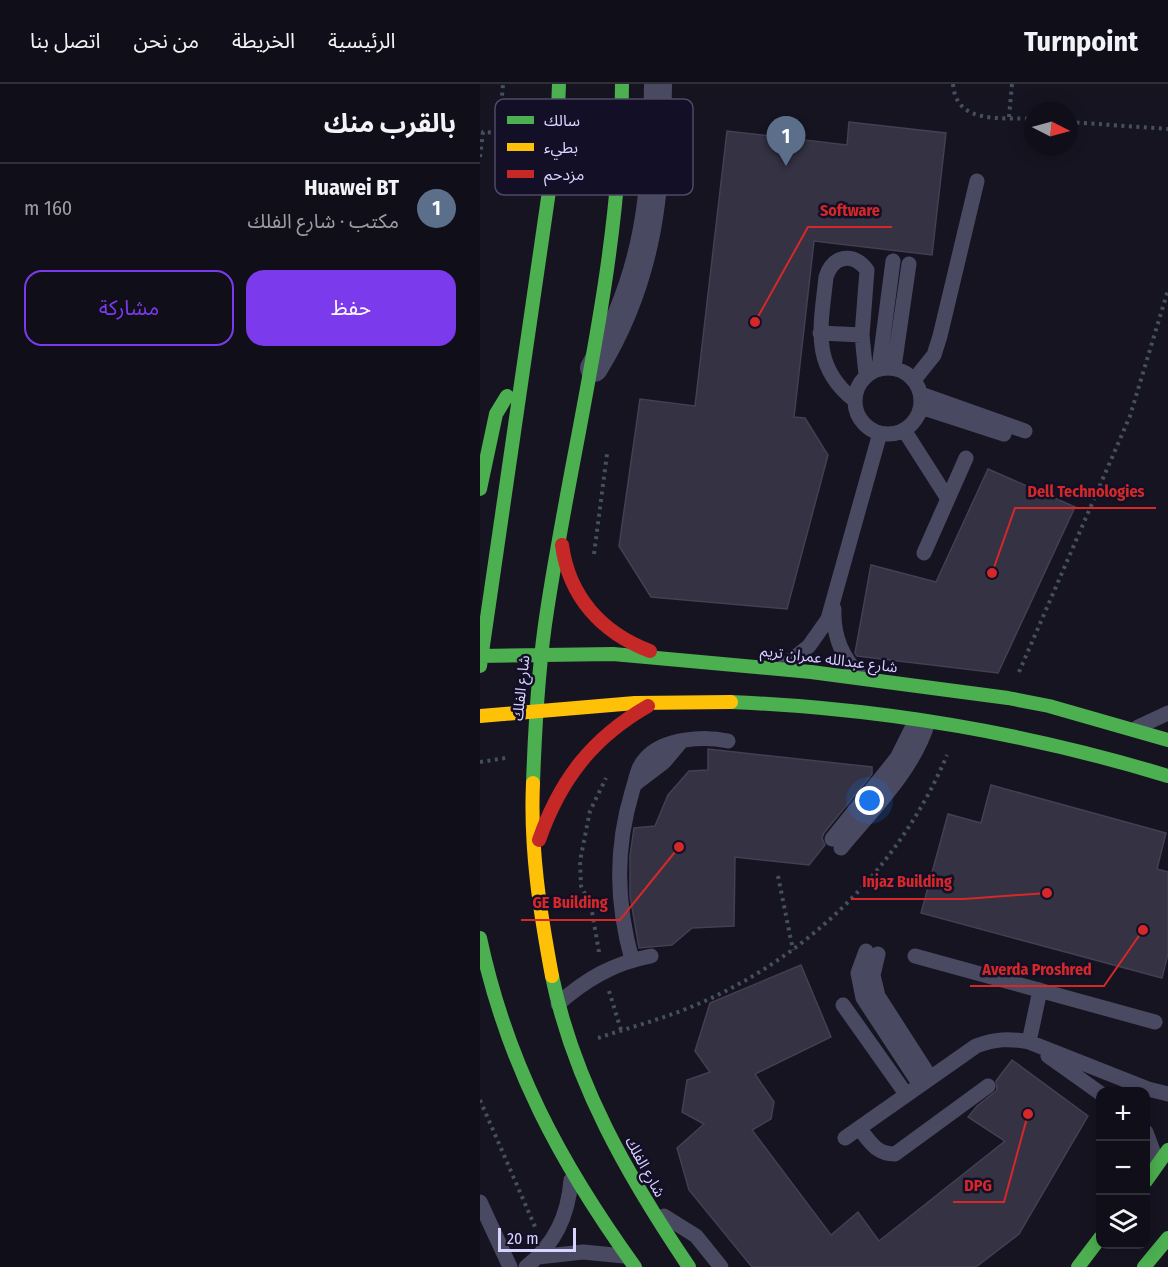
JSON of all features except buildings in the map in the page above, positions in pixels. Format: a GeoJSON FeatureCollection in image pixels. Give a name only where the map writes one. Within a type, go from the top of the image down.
{"type":"FeatureCollection","features":[{"type":"Feature","properties":{"kind":"street"},"geometry":{"type":"LineString","coordinates":[[558,99],[559,84]]}},
{"type":"Feature","properties":{"kind":"street","name":"شارع الفلك"},"geometry":{"type":"LineString","coordinates":[[621,99],[622,84]]}},
{"type":"Feature","properties":{"kind":"street"},"geometry":{"type":"LineString","coordinates":[[657,99],[658,84]]}},
{"type":"Feature","properties":{"kind":"street"},"geometry":{"type":"LineString","coordinates":[[480,660],[523,384],[549,195]]}},
{"type":"Feature","properties":{"kind":"street","name":"شارع الفلك"},"geometry":{"type":"LineString","coordinates":[[617,195],[616,221],[604,301],[561,520],[541,652],[530,795],[534,874],[543,940],[558,1004],[593,1103],[620,1158],[650,1210],[688,1267]]}},
{"type":"Feature","properties":{"kind":"street"},"geometry":{"type":"LineString","coordinates":[[587,380],[612,339],[632,292],[646,244],[654,195]]}},
{"type":"Feature","properties":{"kind":"street"},"geometry":{"type":"LineString","coordinates":[[480,489],[496,414],[507,396],[523,384]]}},
{"type":"Feature","properties":{"kind":"street"},"geometry":{"type":"LineString","coordinates":[[561,520],[562,550],[570,580],[585,605],[608,630],[635,646],[666,656]]}},
{"type":"Feature","properties":{"kind":"street","name":"شارع عبدالله عمران تريم"},"geometry":{"type":"LineString","coordinates":[[480,660],[541,652],[666,656],[1008,698],[1049,706],[1168,740]]}},
{"type":"Feature","properties":{"kind":"street"},"geometry":{"type":"LineString","coordinates":[[534,874],[538,844],[546,814],[577,760],[600,736],[627,717],[657,702]]}},
{"type":"Feature","properties":{"kind":"street"},"geometry":{"type":"LineString","coordinates":[[480,717],[657,702],[786,705],[922,721],[1026,739],[1124,762],[1168,776]]}},
{"type":"Feature","properties":{"kind":"street"},"geometry":{"type":"LineString","coordinates":[[480,939],[486,970]]}},
{"type":"Feature","properties":{"kind":"street"},"geometry":{"type":"LineString","coordinates":[[480,953],[509,1045],[535,1107],[571,1175],[631,1262]]}},
{"type":"Feature","properties":{"kind":"street"},"geometry":{"type":"LineString","coordinates":[[1150,1175],[1168,1150]]}},
{"type":"Feature","properties":{"kind":"street"},"geometry":{"type":"LineString","coordinates":[[1144,1267],[1168,1238]]}},
{"type":"Feature","properties":{"kind":"street"},"geometry":{"type":"LineString","coordinates":[[1078,1267],[1096,1244]]}},
{"type":"Feature","properties":{"kind":"lane"},"geometry":{"type":"LineString","coordinates":[[914,380],[926,368],[937,346],[977,181]]}},
{"type":"Feature","properties":{"kind":"lane"},"geometry":{"type":"LineString","coordinates":[[854,400],[857,386],[880,370],[905,372],[914,380],[921,401],[908,427],[892,434],[880,433],[867,427],[862,421],[854,400],[837,384],[825,364],[820,333],[826,276],[830,266],[838,259],[850,257],[860,261],[867,270],[862,335],[880,370]]}},
{"type":"Feature","properties":{"kind":"lane"},"geometry":{"type":"LineString","coordinates":[[880,370],[901,263]]}},
{"type":"Feature","properties":{"kind":"lane"},"geometry":{"type":"LineString","coordinates":[[820,333],[862,335]]}},
{"type":"Feature","properties":{"kind":"lane"},"geometry":{"type":"LineString","coordinates":[[921,401],[1024,435]]}},
{"type":"Feature","properties":{"kind":"lane"},"geometry":{"type":"LineString","coordinates":[[908,427],[950,494]]}},
{"type":"Feature","properties":{"kind":"lane"},"geometry":{"type":"LineString","coordinates":[[776,669],[809,646],[820,633],[834,603],[880,433]]}},
{"type":"Feature","properties":{"kind":"lane"},"geometry":{"type":"LineString","coordinates":[[924,553],[966,458]]}},
{"type":"Feature","properties":{"kind":"lane"},"geometry":{"type":"LineString","coordinates":[[834,603],[837,638],[844,654],[867,681]]}},
{"type":"Feature","properties":{"kind":"lane"},"geometry":{"type":"LineString","coordinates":[[1132,728],[1168,713]]}},
{"type":"Feature","properties":{"kind":"lane"},"geometry":{"type":"LineString","coordinates":[[836,843],[911,762],[921,744],[922,721]]}},
{"type":"Feature","properties":{"kind":"lane"},"geometry":{"type":"LineString","coordinates":[[632,960],[623,925],[618,890],[619,854],[624,818],[635,784],[664,762],[680,743],[703,738],[728,741]]}},
{"type":"Feature","properties":{"kind":"lane"},"geometry":{"type":"LineString","coordinates":[[872,952],[873,975],[878,996],[925,1081]]}},
{"type":"Feature","properties":{"kind":"lane"},"geometry":{"type":"LineString","coordinates":[[558,1004],[575,988],[603,972],[632,960],[651,956]]}},
{"type":"Feature","properties":{"kind":"lane"},"geometry":{"type":"LineString","coordinates":[[915,956],[1155,1022]]}},
{"type":"Feature","properties":{"kind":"lane"},"geometry":{"type":"LineString","coordinates":[[1029,1042],[1041,990]]}},
{"type":"Feature","properties":{"kind":"lane"},"geometry":{"type":"LineString","coordinates":[[843,1005],[906,1094]]}},
{"type":"Feature","properties":{"kind":"lane"},"geometry":{"type":"LineString","coordinates":[[845,1138],[976,1046],[993,1040],[1011,1038],[1029,1042],[1148,1089],[1168,1094]]}},
{"type":"Feature","properties":{"kind":"lane"},"geometry":{"type":"LineString","coordinates":[[1029,1042],[1096,1089]]}},
{"type":"Feature","properties":{"kind":"lane"},"geometry":{"type":"LineString","coordinates":[[859,1128],[874,1148],[883,1154],[895,1154],[988,1086]]}},
{"type":"Feature","properties":{"kind":"lane"},"geometry":{"type":"LineString","coordinates":[[1150,1143],[1153,1151],[1150,1170]]}},
{"type":"Feature","properties":{"kind":"lane"},"geometry":{"type":"LineString","coordinates":[[536,1258],[564,1220],[570,1198],[571,1175]]}},
{"type":"Feature","properties":{"kind":"lane"},"geometry":{"type":"LineString","coordinates":[[650,1210],[675,1220],[696,1236],[721,1267]]}},
{"type":"Feature","properties":{"kind":"lane"},"geometry":{"type":"LineString","coordinates":[[482,1212],[510,1267]]}},
{"type":"Feature","properties":{"kind":"lane"},"geometry":{"type":"LineString","coordinates":[[536,1258],[583,1252],[631,1262]]}},
{"type":"Feature","properties":{"kind":"path"},"geometry":{"type":"LineString","coordinates":[[501,99],[503,84]]}},
{"type":"Feature","properties":{"kind":"path"},"geometry":{"type":"LineString","coordinates":[[953,84],[954,98],[965,111],[1024,118]]}},
{"type":"Feature","properties":{"kind":"path"},"geometry":{"type":"LineString","coordinates":[[1009,117],[1012,84]]}},
{"type":"Feature","properties":{"kind":"path"},"geometry":{"type":"LineString","coordinates":[[1078,123],[1168,129]]}},
{"type":"Feature","properties":{"kind":"path"},"geometry":{"type":"LineString","coordinates":[[480,157],[483,132],[495,133]]}},
{"type":"Feature","properties":{"kind":"path"},"geometry":{"type":"LineString","coordinates":[[1008,698],[1130,416],[1168,290]]}},
{"type":"Feature","properties":{"kind":"path"},"geometry":{"type":"LineString","coordinates":[[594,558],[607,451]]}},
{"type":"Feature","properties":{"kind":"path"},"geometry":{"type":"LineString","coordinates":[[572,1047],[697,1005],[755,976],[809,938],[858,894],[899,843],[933,787],[959,727]]}},
{"type":"Feature","properties":{"kind":"path"},"geometry":{"type":"LineString","coordinates":[[609,773],[590,811],[580,861],[581,886],[591,906],[603,972],[621,1030]]}},
{"type":"Feature","properties":{"kind":"path"},"geometry":{"type":"LineString","coordinates":[[778,876],[793,950]]}},
{"type":"Feature","properties":{"kind":"path"},"geometry":{"type":"LineString","coordinates":[[480,1100],[536,1258]]}},
{"type":"Feature","properties":{"kind":"traffic: fast"},"geometry":{"type":"LineString","coordinates":[[558,99],[559,84]]}},
{"type":"Feature","properties":{"kind":"traffic: fast"},"geometry":{"type":"LineString","coordinates":[[622,84],[622,99]]}},
{"type":"Feature","properties":{"kind":"traffic: fast"},"geometry":{"type":"LineString","coordinates":[[480,666],[548,195]]}},
{"type":"Feature","properties":{"kind":"traffic: fast"},"geometry":{"type":"LineString","coordinates":[[533,783],[537,697],[544,632],[605,283],[616,195]]}},
{"type":"Feature","properties":{"kind":"traffic: fast"},"geometry":{"type":"LineString","coordinates":[[480,489],[496,414],[507,396]]}},
{"type":"Feature","properties":{"kind":"traffic: fast"},"geometry":{"type":"LineString","coordinates":[[480,656],[613,654],[811,672],[1008,698],[1049,706],[1168,740]]}},
{"type":"Feature","properties":{"kind":"traffic: fast"},"geometry":{"type":"LineString","coordinates":[[731,702],[841,710],[952,725],[1061,747],[1168,776]]}},
{"type":"Feature","properties":{"kind":"traffic: fast"},"geometry":{"type":"LineString","coordinates":[[480,938],[505,1028],[540,1111],[583,1189],[635,1267]]}},
{"type":"Feature","properties":{"kind":"traffic: fast"},"geometry":{"type":"LineString","coordinates":[[552,976],[574,1054],[589,1092],[625,1164],[689,1267]]}},
{"type":"Feature","properties":{"kind":"traffic: fast"},"geometry":{"type":"LineString","coordinates":[[1150,1175],[1168,1150]]}},
{"type":"Feature","properties":{"kind":"traffic: fast"},"geometry":{"type":"LineString","coordinates":[[1144,1267],[1168,1238]]}},
{"type":"Feature","properties":{"kind":"traffic: fast"},"geometry":{"type":"LineString","coordinates":[[1078,1267],[1096,1243]]}},
{"type":"Feature","properties":{"kind":"traffic: slow"},"geometry":{"type":"LineString","coordinates":[[480,716],[635,703],[731,702]]}},
{"type":"Feature","properties":{"kind":"traffic: slow"},"geometry":{"type":"LineString","coordinates":[[533,783],[532,808],[537,880],[552,976]]}},
{"type":"Feature","properties":{"kind":"traffic: jam"},"geometry":{"type":"LineString","coordinates":[[562,545],[572,581],[580,597],[591,611],[617,634],[650,651]]}},
{"type":"Feature","properties":{"kind":"traffic: jam"},"geometry":{"type":"LineString","coordinates":[[539,840],[557,798],[580,762],[610,732],[648,706]]}},
{"type":"Feature","properties":{"kind":"place","name":"Huawei BT"},"geometry":{"type":"Point","coordinates":[786,166]}},
{"type":"Feature","properties":{"kind":"place","name":"Software"},"geometry":{"type":"Point","coordinates":[755,322]}},
{"type":"Feature","properties":{"kind":"place","name":"Dell Technologies"},"geometry":{"type":"Point","coordinates":[992,573]}},
{"type":"Feature","properties":{"kind":"place","name":"GE Building"},"geometry":{"type":"Point","coordinates":[679,847]}},
{"type":"Feature","properties":{"kind":"place","name":"Injaz Building"},"geometry":{"type":"Point","coordinates":[1047,893]}},
{"type":"Feature","properties":{"kind":"place","name":"Averda Proshred"},"geometry":{"type":"Point","coordinates":[1143,930]}},
{"type":"Feature","properties":{"kind":"place","name":"DPG"},"geometry":{"type":"Point","coordinates":[1028,1114]}}]}
